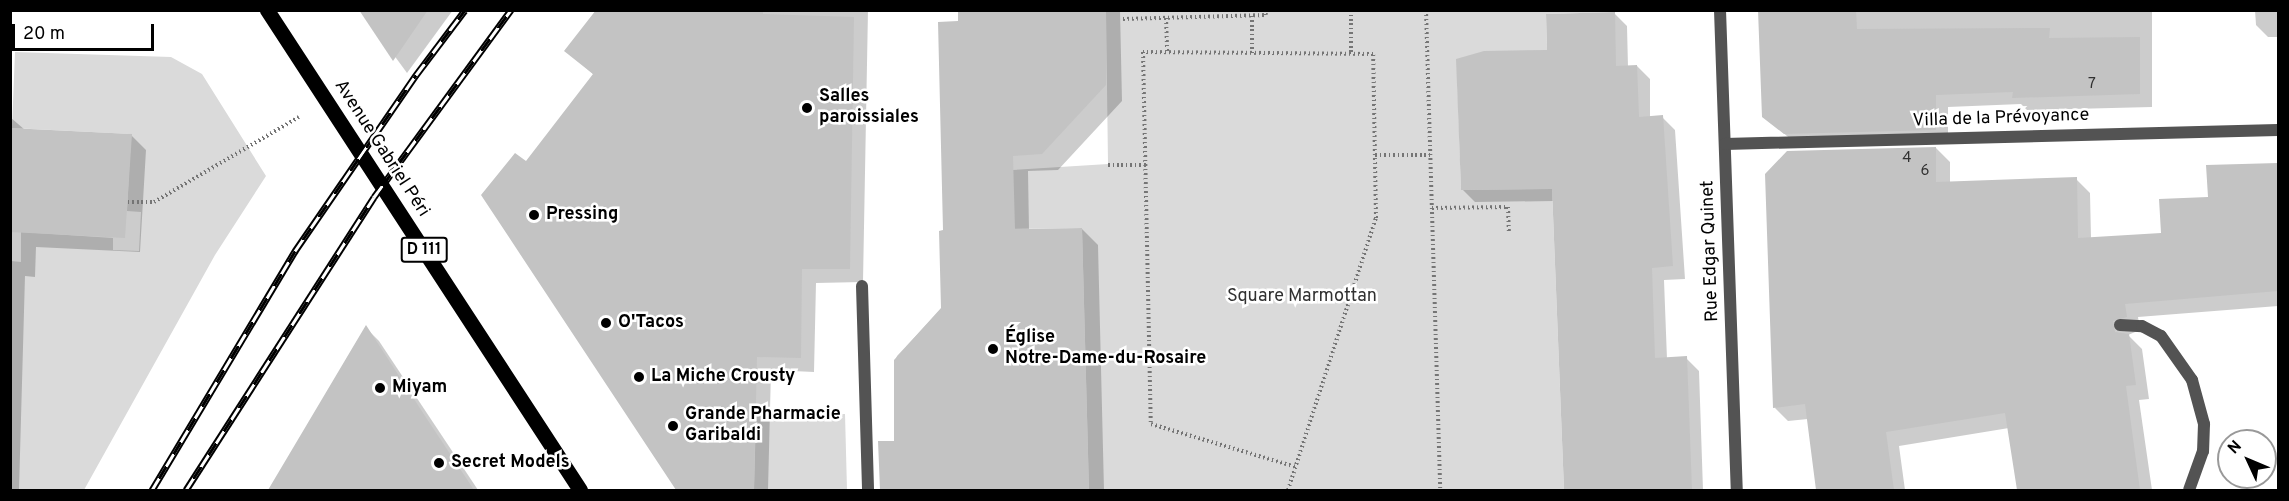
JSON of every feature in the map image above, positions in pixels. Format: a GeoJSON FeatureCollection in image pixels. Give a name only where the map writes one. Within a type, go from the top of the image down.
{"type":"FeatureCollection","features":[{"type":"Feature","properties":{"kind":"main road","name":"Avenue Gabriel Péri"},"geometry":{"type":"LineString","coordinates":[[267,10],[580,490]]}},
{"type":"Feature","properties":{"kind":"street","name":"Rue Edgar Quinet"},"geometry":{"type":"LineString","coordinates":[[1720,10],[1737,490]]}},
{"type":"Feature","properties":{"kind":"street","name":"Villa de la Prévoyance"},"geometry":{"type":"LineString","coordinates":[[1725,144],[2278,130]]}},
{"type":"Feature","properties":{"kind":"street"},"geometry":{"type":"LineString","coordinates":[[862,286],[868,490]]}},
{"type":"Feature","properties":{"kind":"street"},"geometry":{"type":"LineString","coordinates":[[2120,325],[2142,326],[2161,336],[2192,380],[2205,424],[2204,451],[2189,490]]}},
{"type":"Feature","properties":{"kind":"path"},"geometry":{"type":"LineString","coordinates":[[1123,19],[1252,16],[1266,15],[1265,10]]}},
{"type":"Feature","properties":{"kind":"path"},"geometry":{"type":"LineString","coordinates":[[1351,10],[1351,53]]}},
{"type":"Feature","properties":{"kind":"path"},"geometry":{"type":"LineString","coordinates":[[1426,10],[1440,490]]}},
{"type":"Feature","properties":{"kind":"path"},"geometry":{"type":"LineString","coordinates":[[1252,16],[1252,53]]}},
{"type":"Feature","properties":{"kind":"path"},"geometry":{"type":"LineString","coordinates":[[1166,18],[1167,52]]}},
{"type":"Feature","properties":{"kind":"path"},"geometry":{"type":"LineString","coordinates":[[1288,490],[1296,466],[1376,218],[1373,54],[1143,52],[1151,423],[1296,466]]}},
{"type":"Feature","properties":{"kind":"path"},"geometry":{"type":"LineString","coordinates":[[128,202],[154,202],[310,111]]}},
{"type":"Feature","properties":{"kind":"path"},"geometry":{"type":"LineString","coordinates":[[1375,155],[1430,155]]}},
{"type":"Feature","properties":{"kind":"path"},"geometry":{"type":"LineString","coordinates":[[1108,165],[1146,165]]}},
{"type":"Feature","properties":{"kind":"path"},"geometry":{"type":"LineString","coordinates":[[1432,208],[1508,207],[1509,232]]}},
{"type":"Feature","properties":{"kind":"green space","name":"Square Marmottan"},"geometry":{"type":"Polygon","coordinates":[[[1106,11],[1655,11],[1546,14],[1547,50],[1457,72],[1461,190],[1552,189],[1564,490],[1089,490],[1082,228],[1003,229],[1013,170],[1108,164],[1106,11]]]}},
{"type":"Feature","properties":{"kind":"green space"},"geometry":{"type":"Polygon","coordinates":[[[15,52],[171,57],[202,74],[266,176],[215,255],[84,490],[11,490],[11,261],[21,262],[21,232],[113,238],[113,250],[139,251],[141,212],[127,211],[131,134],[12,128],[15,52]]]}},
{"type":"Feature","properties":{"kind":"green space"},"geometry":{"type":"Polygon","coordinates":[[[845,414],[847,490],[754,490],[756,416],[845,414]]]}},
{"type":"Feature","properties":{"kind":"building"},"geometry":{"type":"Polygon","coordinates":[[[359,10],[428,10],[393,61],[359,10]]]}},
{"type":"Feature","properties":{"kind":"building"},"geometry":{"type":"Polygon","coordinates":[[[596,10],[763,10],[763,14],[854,17],[850,269],[802,269],[801,358],[757,357],[754,490],[676,490],[481,195],[515,153],[526,161],[593,74],[564,51],[596,10]]]}},
{"type":"Feature","properties":{"kind":"building","name":"Église Notre-Dame-du-Rosaire"},"geometry":{"type":"Polygon","coordinates":[[[958,10],[1106,10],[1106,85],[1042,154],[1013,156],[1015,229],[1082,228],[1089,490],[880,490],[878,441],[894,441],[894,360],[941,308],[939,231],[943,230],[938,22],[958,21],[958,10]]]}},
{"type":"Feature","properties":{"kind":"building"},"geometry":{"type":"Polygon","coordinates":[[[1758,10],[1856,10],[1857,29],[2050,28],[2049,38],[2140,37],[2140,94],[2012,98],[2013,92],[1936,95],[1936,130],[1784,134],[1762,117],[1758,10]]]}},
{"type":"Feature","properties":{"kind":"building"},"geometry":{"type":"Polygon","coordinates":[[[1615,12],[1616,66],[1637,65],[1639,117],[1663,115],[1673,266],[1652,268],[1655,358],[1687,356],[1692,490],[1564,490],[1552,189],[1461,190],[1456,59],[1484,51],[1547,50],[1546,14],[1615,12]]]}},
{"type":"Feature","properties":{"kind":"building"},"geometry":{"type":"Polygon","coordinates":[[[10,128],[132,134],[125,238],[10,232],[10,128]]]}},
{"type":"Feature","properties":{"kind":"building"},"geometry":{"type":"Polygon","coordinates":[[[1936,147],[1936,182],[2077,177],[2078,238],[2161,233],[2159,199],[2208,197],[2206,165],[2278,163],[2278,291],[2125,304],[2127,317],[2113,321],[2115,332],[2129,334],[2136,385],[2126,386],[2140,490],[2017,490],[2005,413],[1886,432],[1894,490],[1816,490],[1805,404],[1773,408],[1765,174],[1787,151],[1936,147]]]}},
{"type":"Feature","properties":{"kind":"building"},"geometry":{"type":"Polygon","coordinates":[[[366,325],[425,416],[474,490],[268,490],[366,325]]]}},
{"type":"Feature","properties":{"kind":"railway"},"geometry":{"type":"LineString","coordinates":[[152,490],[295,251],[416,75],[465,10]]}},
{"type":"Feature","properties":{"kind":"railway"},"geometry":{"type":"LineString","coordinates":[[186,490],[374,197],[511,10]]}},
{"type":"Feature","properties":{"kind":"place","name":"Salles paroissiales"},"geometry":{"type":"Point","coordinates":[807,108]}},
{"type":"Feature","properties":{"kind":"place","name":"Pressing"},"geometry":{"type":"Point","coordinates":[534,215]}},
{"type":"Feature","properties":{"kind":"place","name":"O'Tacos"},"geometry":{"type":"Point","coordinates":[606,323]}},
{"type":"Feature","properties":{"kind":"place","name":"Église Notre-Dame-du-Rosaire"},"geometry":{"type":"Point","coordinates":[993,349]}},
{"type":"Feature","properties":{"kind":"place","name":"La Miche Crousty"},"geometry":{"type":"Point","coordinates":[639,377]}},
{"type":"Feature","properties":{"kind":"place","name":"Miyam"},"geometry":{"type":"Point","coordinates":[380,388]}},
{"type":"Feature","properties":{"kind":"place","name":"Grande Pharmacie Garibaldi"},"geometry":{"type":"Point","coordinates":[673,426]}},
{"type":"Feature","properties":{"kind":"place","name":"Secret Models"},"geometry":{"type":"Point","coordinates":[439,463]}}]}
